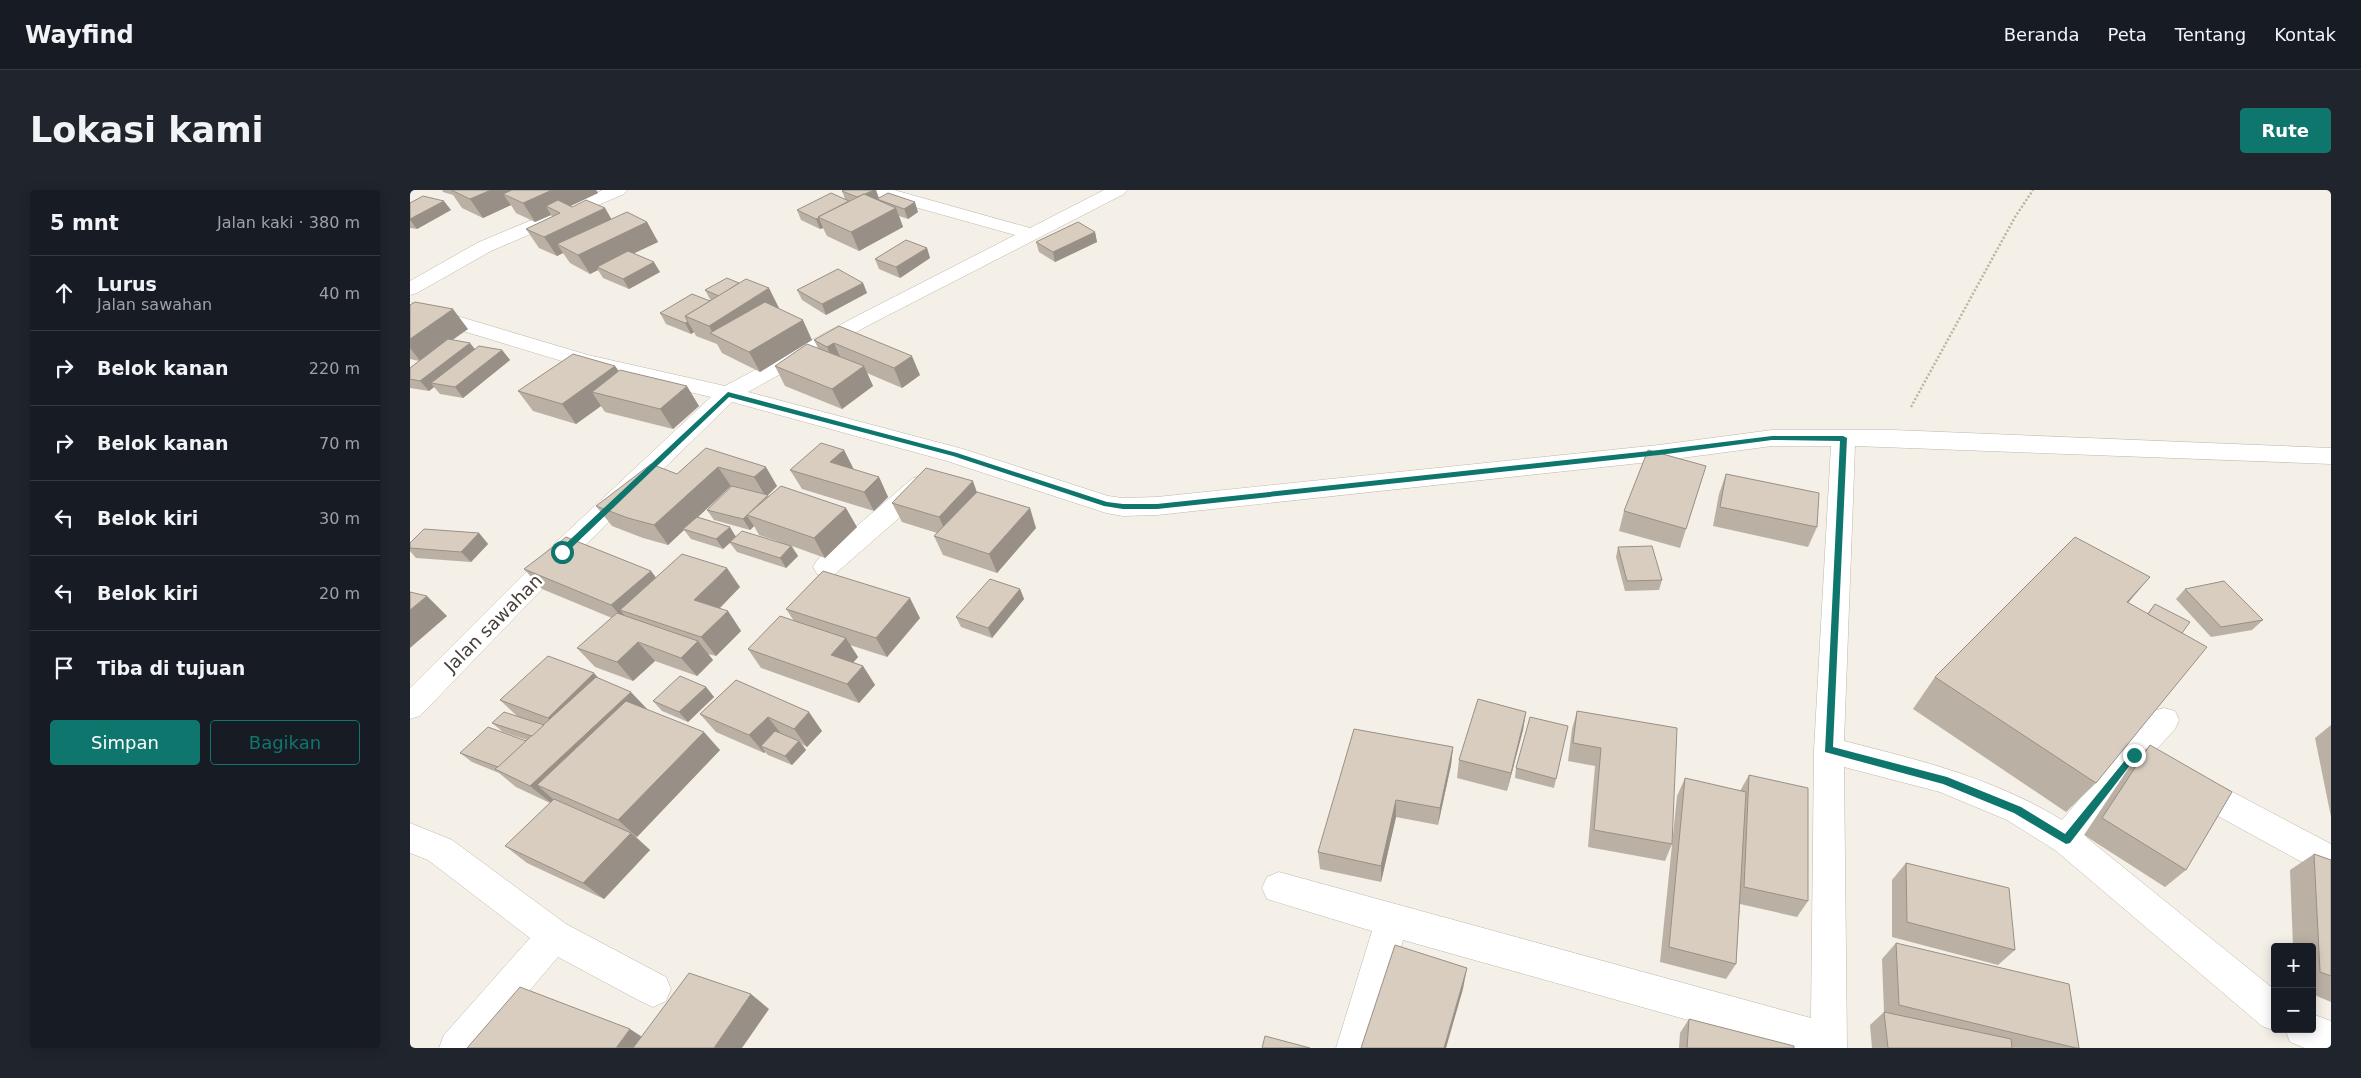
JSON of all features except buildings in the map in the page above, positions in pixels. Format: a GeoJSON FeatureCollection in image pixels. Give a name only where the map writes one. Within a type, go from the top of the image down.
{"type":"FeatureCollection","features":[{"type":"Feature","properties":{"kind":"street"},"geometry":{"type":"LineString","coordinates":[[410,289],[484,247],[618,190]]}},
{"type":"Feature","properties":{"kind":"street"},"geometry":{"type":"LineString","coordinates":[[874,190],[1032,234]]}},
{"type":"Feature","properties":{"kind":"street","name":"Jalan sawahan"},"geometry":{"type":"LineString","coordinates":[[410,707],[562,552],[728,394],[862,321],[1118,190]]}},
{"type":"Feature","properties":{"kind":"street"},"geometry":{"type":"LineString","coordinates":[[410,308],[583,360],[728,394],[955,455],[1106,504],[1123,507],[1157,506],[1649,454],[1772,438],[1894,438],[2331,456]]}},
{"type":"Feature","properties":{"kind":"street"},"geometry":{"type":"LineString","coordinates":[[1279,888],[1392,922],[1829,1044],[1828,750],[1843,438]]}},
{"type":"Feature","properties":{"kind":"street"},"geometry":{"type":"LineString","coordinates":[[826,567],[955,455]]}},
{"type":"Feature","properties":{"kind":"street"},"geometry":{"type":"LineString","coordinates":[[2066,840],[2164,720]]}},
{"type":"Feature","properties":{"kind":"street"},"geometry":{"type":"LineString","coordinates":[[1828,750],[1944,780],[2018,810],[2066,840],[2271,1010]]}},
{"type":"Feature","properties":{"kind":"street"},"geometry":{"type":"LineString","coordinates":[[2134,755],[2310,850],[2331,859]]}},
{"type":"Feature","properties":{"kind":"street"},"geometry":{"type":"LineString","coordinates":[[410,838],[440,850],[554,936],[653,989]]}},
{"type":"Feature","properties":{"kind":"street"},"geometry":{"type":"LineString","coordinates":[[1354,1048],[1392,922]]}},
{"type":"Feature","properties":{"kind":"street"},"geometry":{"type":"LineString","coordinates":[[457,1048],[554,936]]}},
{"type":"Feature","properties":{"kind":"street"},"geometry":{"type":"LineString","coordinates":[[2314,1033],[2331,1039]]}},
{"type":"Feature","properties":{"kind":"path"},"geometry":{"type":"LineString","coordinates":[[1894,438],[2015,216],[2033,190]]}},
{"type":"Feature","properties":{"kind":"route"},"geometry":{"type":"LineString","coordinates":[[562,552],[728,394],[955,455],[1106,504],[1123,507],[1157,506],[1659,453],[1772,438],[1843,438],[1828,750],[1944,780],[2018,810],[2066,840],[2134,755]]}}]}
